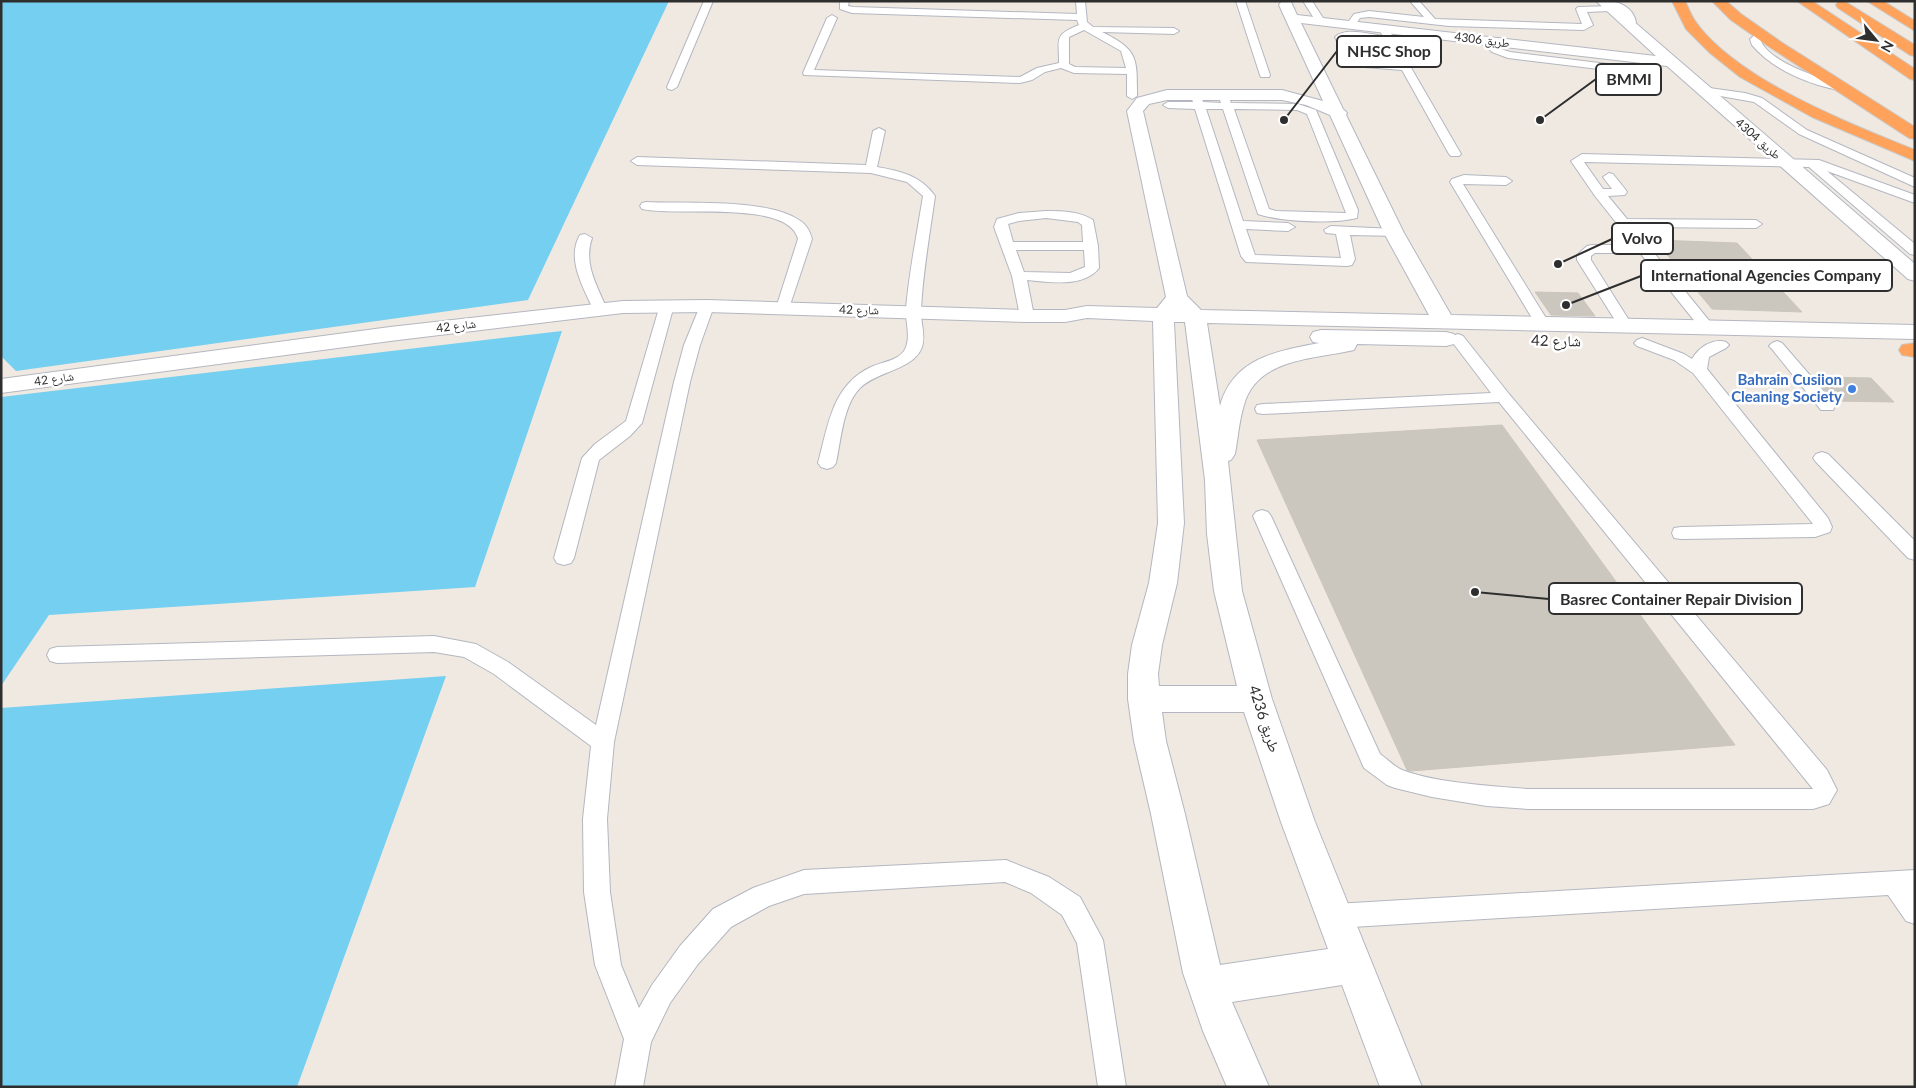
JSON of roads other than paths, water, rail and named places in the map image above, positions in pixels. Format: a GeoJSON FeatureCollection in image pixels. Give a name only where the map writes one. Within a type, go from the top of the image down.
{"type":"FeatureCollection","features":[{"type":"Feature","properties":{"kind":"highway"},"geometry":{"type":"LineString","coordinates":[[1678,1],[1685,18],[1695,32],[1732,63],[1759,81],[1822,116],[1908,153]]}},
{"type":"Feature","properties":{"kind":"highway"},"geometry":{"type":"LineString","coordinates":[[1718,1],[1760,34],[1915,134]]}},
{"type":"Feature","properties":{"kind":"highway"},"geometry":{"type":"LineString","coordinates":[[1803,1],[1915,76]]}},
{"type":"Feature","properties":{"kind":"highway"},"geometry":{"type":"LineString","coordinates":[[1836,1],[1915,52]]}},
{"type":"Feature","properties":{"kind":"highway"},"geometry":{"type":"LineString","coordinates":[[1873,1],[1915,27]]}},
{"type":"Feature","properties":{"kind":"street"},"geometry":{"type":"LineString","coordinates":[[1284,2],[1320,74],[1394,233],[1442,320]]}},
{"type":"Feature","properties":{"kind":"street","name":"طريق 4304"},"geometry":{"type":"LineString","coordinates":[[1607,3],[1702,90],[1915,275]]}},
{"type":"Feature","properties":{"kind":"street","name":"طريق 4306"},"geometry":{"type":"LineString","coordinates":[[1292,18],[1351,25],[1386,34],[1486,40],[1539,53],[1671,62]]}},
{"type":"Feature","properties":{"kind":"street"},"geometry":{"type":"LineString","coordinates":[[1282,95],[1307,85],[1320,74]]}},
{"type":"Feature","properties":{"kind":"street"},"geometry":{"type":"LineString","coordinates":[[1248,1087],[1202,974],[1168,814],[1150,741],[1144,699],[1143,674],[1147,645],[1163,583],[1171,523],[1168,314],[1135,111],[1137,99],[1167,96],[1198,100],[1225,100],[1282,95],[1310,100],[1340,116]]}},
{"type":"Feature","properties":{"kind":"street","name":"شارع 42"},"geometry":{"type":"LineString","coordinates":[[4,383],[600,309],[667,305],[1065,316],[1084,322],[1168,314],[1196,325],[1390,339],[1777,346],[1914,345]]}},
{"type":"Feature","properties":{"kind":"street"},"geometry":{"type":"LineString","coordinates":[[1168,314],[1196,325]]}},
{"type":"Feature","properties":{"kind":"street","name":"شارع 42"},"geometry":{"type":"LineString","coordinates":[[1196,325],[1442,320],[1706,326],[1914,345]]}},
{"type":"Feature","properties":{"kind":"street","name":"طريق 4236"},"geometry":{"type":"LineString","coordinates":[[1196,325],[1218,480],[1221,534],[1228,592],[1256,699],[1298,822],[1400,1087]]}},
{"type":"Feature","properties":{"kind":"street"},"geometry":{"type":"LineString","coordinates":[[1706,326],[1721,345]]}},
{"type":"Feature","properties":{"kind":"street"},"geometry":{"type":"LineString","coordinates":[[1218,480],[1232,403],[1243,382],[1259,367],[1287,356],[1390,339]]}},
{"type":"Feature","properties":{"kind":"street"},"geometry":{"type":"LineString","coordinates":[[1144,699],[1256,699]]}},
{"type":"Feature","properties":{"kind":"street"},"geometry":{"type":"LineString","coordinates":[[1206,987],[1353,964]]}},
{"type":"Feature","properties":{"kind":"lane"},"geometry":{"type":"LineString","coordinates":[[672,87],[709,1]]}},
{"type":"Feature","properties":{"kind":"lane"},"geometry":{"type":"LineString","coordinates":[[845,1],[842,7],[852,10],[988,9],[1085,24],[1174,31]]}},
{"type":"Feature","properties":{"kind":"lane"},"geometry":{"type":"LineString","coordinates":[[1080,1],[1085,24],[1122,46],[1128,52],[1131,59],[1137,99]]}},
{"type":"Feature","properties":{"kind":"lane"},"geometry":{"type":"LineString","coordinates":[[1240,1],[1265,75]]}},
{"type":"Feature","properties":{"kind":"lane"},"geometry":{"type":"LineString","coordinates":[[1307,1],[1320,21]]}},
{"type":"Feature","properties":{"kind":"lane"},"geometry":{"type":"LineString","coordinates":[[1414,1],[1433,22]]}},
{"type":"Feature","properties":{"kind":"lane"},"geometry":{"type":"LineString","coordinates":[[911,2],[970,4]]}},
{"type":"Feature","properties":{"kind":"lane"},"geometry":{"type":"LineString","coordinates":[[1351,25],[1357,16],[1363,14],[1449,23],[1584,27],[1588,25],[1581,9],[1607,3]]}},
{"type":"Feature","properties":{"kind":"lane"},"geometry":{"type":"LineString","coordinates":[[832,18],[808,73],[1020,80],[1028,78],[1041,70],[1062,64],[1074,70],[1132,71]]}},
{"type":"Feature","properties":{"kind":"lane"},"geometry":{"type":"LineString","coordinates":[[1449,23],[1456,37]]}},
{"type":"Feature","properties":{"kind":"lane"},"geometry":{"type":"LineString","coordinates":[[1062,64],[1064,37],[1067,33],[1085,24]]}},
{"type":"Feature","properties":{"kind":"lane"},"geometry":{"type":"LineString","coordinates":[[1406,67],[1355,65],[1350,62],[1340,37],[1344,34],[1386,34],[1406,67],[1455,154]]}},
{"type":"Feature","properties":{"kind":"lane"},"geometry":{"type":"LineString","coordinates":[[1539,53],[1632,70]]}},
{"type":"Feature","properties":{"kind":"lane"},"geometry":{"type":"LineString","coordinates":[[1702,90],[1758,100],[1803,132],[1915,183]]}},
{"type":"Feature","properties":{"kind":"lane"},"geometry":{"type":"LineString","coordinates":[[1168,105],[1198,100],[1248,256],[1257,260],[1347,262],[1342,230]]}},
{"type":"Feature","properties":{"kind":"lane"},"geometry":{"type":"LineString","coordinates":[[1225,100],[1298,107],[1312,112],[1352,210],[1350,216],[1275,215],[1263,211],[1225,100]]}},
{"type":"Feature","properties":{"kind":"lane"},"geometry":{"type":"LineString","coordinates":[[1314,116],[1340,116]]}},
{"type":"Feature","properties":{"kind":"lane"},"geometry":{"type":"LineString","coordinates":[[871,169],[879,131]]}},
{"type":"Feature","properties":{"kind":"lane"},"geometry":{"type":"LineString","coordinates":[[1706,326],[1599,193],[1577,161],[1582,158],[1811,164],[1827,166],[1915,199]]}},
{"type":"Feature","properties":{"kind":"lane"},"geometry":{"type":"LineString","coordinates":[[637,161],[871,169],[904,177],[924,189],[928,196],[913,311],[916,329],[915,347],[913,352],[901,360],[854,384],[843,403],[826,463]]}},
{"type":"Feature","properties":{"kind":"lane"},"geometry":{"type":"LineString","coordinates":[[1811,164],[1915,251]]}},
{"type":"Feature","properties":{"kind":"lane"},"geometry":{"type":"LineString","coordinates":[[1599,193],[1622,192],[1609,177]]}},
{"type":"Feature","properties":{"kind":"lane"},"geometry":{"type":"LineString","coordinates":[[1506,181],[1464,179],[1456,182],[1542,323]]}},
{"type":"Feature","properties":{"kind":"lane"},"geometry":{"type":"LineString","coordinates":[[646,206],[758,211],[793,221],[802,229],[805,239],[783,308]]}},
{"type":"Feature","properties":{"kind":"lane"},"geometry":{"type":"LineString","coordinates":[[1019,276],[1084,276],[1091,271],[1091,246],[1088,223],[1083,218],[1071,215],[1014,216],[1002,222],[1000,227],[1019,276],[1027,316]]}},
{"type":"Feature","properties":{"kind":"lane"},"geometry":{"type":"LineString","coordinates":[[1624,223],[1756,224]]}},
{"type":"Feature","properties":{"kind":"lane"},"geometry":{"type":"LineString","coordinates":[[1238,225],[1394,233]]}},
{"type":"Feature","properties":{"kind":"lane"},"geometry":{"type":"LineString","coordinates":[[584,238],[580,249],[581,257],[600,309]]}},
{"type":"Feature","properties":{"kind":"lane"},"geometry":{"type":"LineString","coordinates":[[1007,246],[1091,246]]}},
{"type":"Feature","properties":{"kind":"lane"},"geometry":{"type":"LineString","coordinates":[[1625,325],[1584,260],[1584,255],[1592,249],[1644,249]]}},
{"type":"Feature","properties":{"kind":"lane"},"geometry":{"type":"LineString","coordinates":[[564,558],[591,458],[603,446],[622,435],[634,423],[667,305]]}},
{"type":"Feature","properties":{"kind":"lane"},"geometry":{"type":"LineString","coordinates":[[638,1039],[608,965],[597,892],[595,819],[603,742],[682,382],[692,345],[707,306]]}},
{"type":"Feature","properties":{"kind":"lane"},"geometry":{"type":"LineString","coordinates":[[1262,516],[1372,760],[1395,778],[1468,793],[1528,799],[1814,799],[1821,797],[1825,790],[1819,777],[1503,397],[1458,339]]}},
{"type":"Feature","properties":{"kind":"lane"},"geometry":{"type":"LineString","coordinates":[[1642,343],[1679,357],[1699,370],[1822,523],[1823,527],[1815,530],[1681,532]]}},
{"type":"Feature","properties":{"kind":"lane"},"geometry":{"type":"LineString","coordinates":[[1699,370],[1700,357],[1705,352],[1721,345]]}},
{"type":"Feature","properties":{"kind":"lane"},"geometry":{"type":"LineString","coordinates":[[1777,346],[1827,406]]}},
{"type":"Feature","properties":{"kind":"lane"},"geometry":{"type":"LineString","coordinates":[[1263,409],[1503,397]]}},
{"type":"Feature","properties":{"kind":"lane"},"geometry":{"type":"LineString","coordinates":[[1822,458],[1915,553]]}},
{"type":"Feature","properties":{"kind":"lane"},"geometry":{"type":"LineString","coordinates":[[57,655],[434,644],[469,650],[501,668],[603,742]]}},
{"type":"Feature","properties":{"kind":"lane"},"geometry":{"type":"LineString","coordinates":[[628,1087],[638,1039],[661,994],[689,955],[722,918],[762,896],[804,882],[1006,871],[1040,884],[1071,906],[1090,940],[1112,1087]]}},
{"type":"Feature","properties":{"kind":"lane"},"geometry":{"type":"LineString","coordinates":[[1335,916],[1904,882],[1915,912]]}},
{"type":"Feature","properties":{"kind":"water"},"geometry":{"type":"Polygon","coordinates":[[[1,1],[669,1],[528,300],[16,371],[1,356],[1,1]]]}},
{"type":"Feature","properties":{"kind":"water"},"geometry":{"type":"Polygon","coordinates":[[[562,331],[475,587],[49,615],[1,686],[1,397],[562,331]]]}},
{"type":"Feature","properties":{"kind":"water"},"geometry":{"type":"Polygon","coordinates":[[[446,676],[297,1087],[1,1087],[1,708],[446,676]]]}},
{"type":"Feature","properties":{"kind":"place","name":"NHSC Shop"},"geometry":{"type":"Point","coordinates":[1284,120]}},
{"type":"Feature","properties":{"kind":"place","name":"BMMI"},"geometry":{"type":"Point","coordinates":[1540,120]}},
{"type":"Feature","properties":{"kind":"place","name":"Volvo"},"geometry":{"type":"Point","coordinates":[1558,264]}},
{"type":"Feature","properties":{"kind":"place","name":"International Agencies Company"},"geometry":{"type":"Point","coordinates":[1566,305]}},
{"type":"Feature","properties":{"kind":"place","name":"Bahrain Cusiion Cleaning Society"},"geometry":{"type":"Point","coordinates":[1852,389]}},
{"type":"Feature","properties":{"kind":"place","name":"Basrec Container Repair Division"},"geometry":{"type":"Point","coordinates":[1475,592]}}]}
